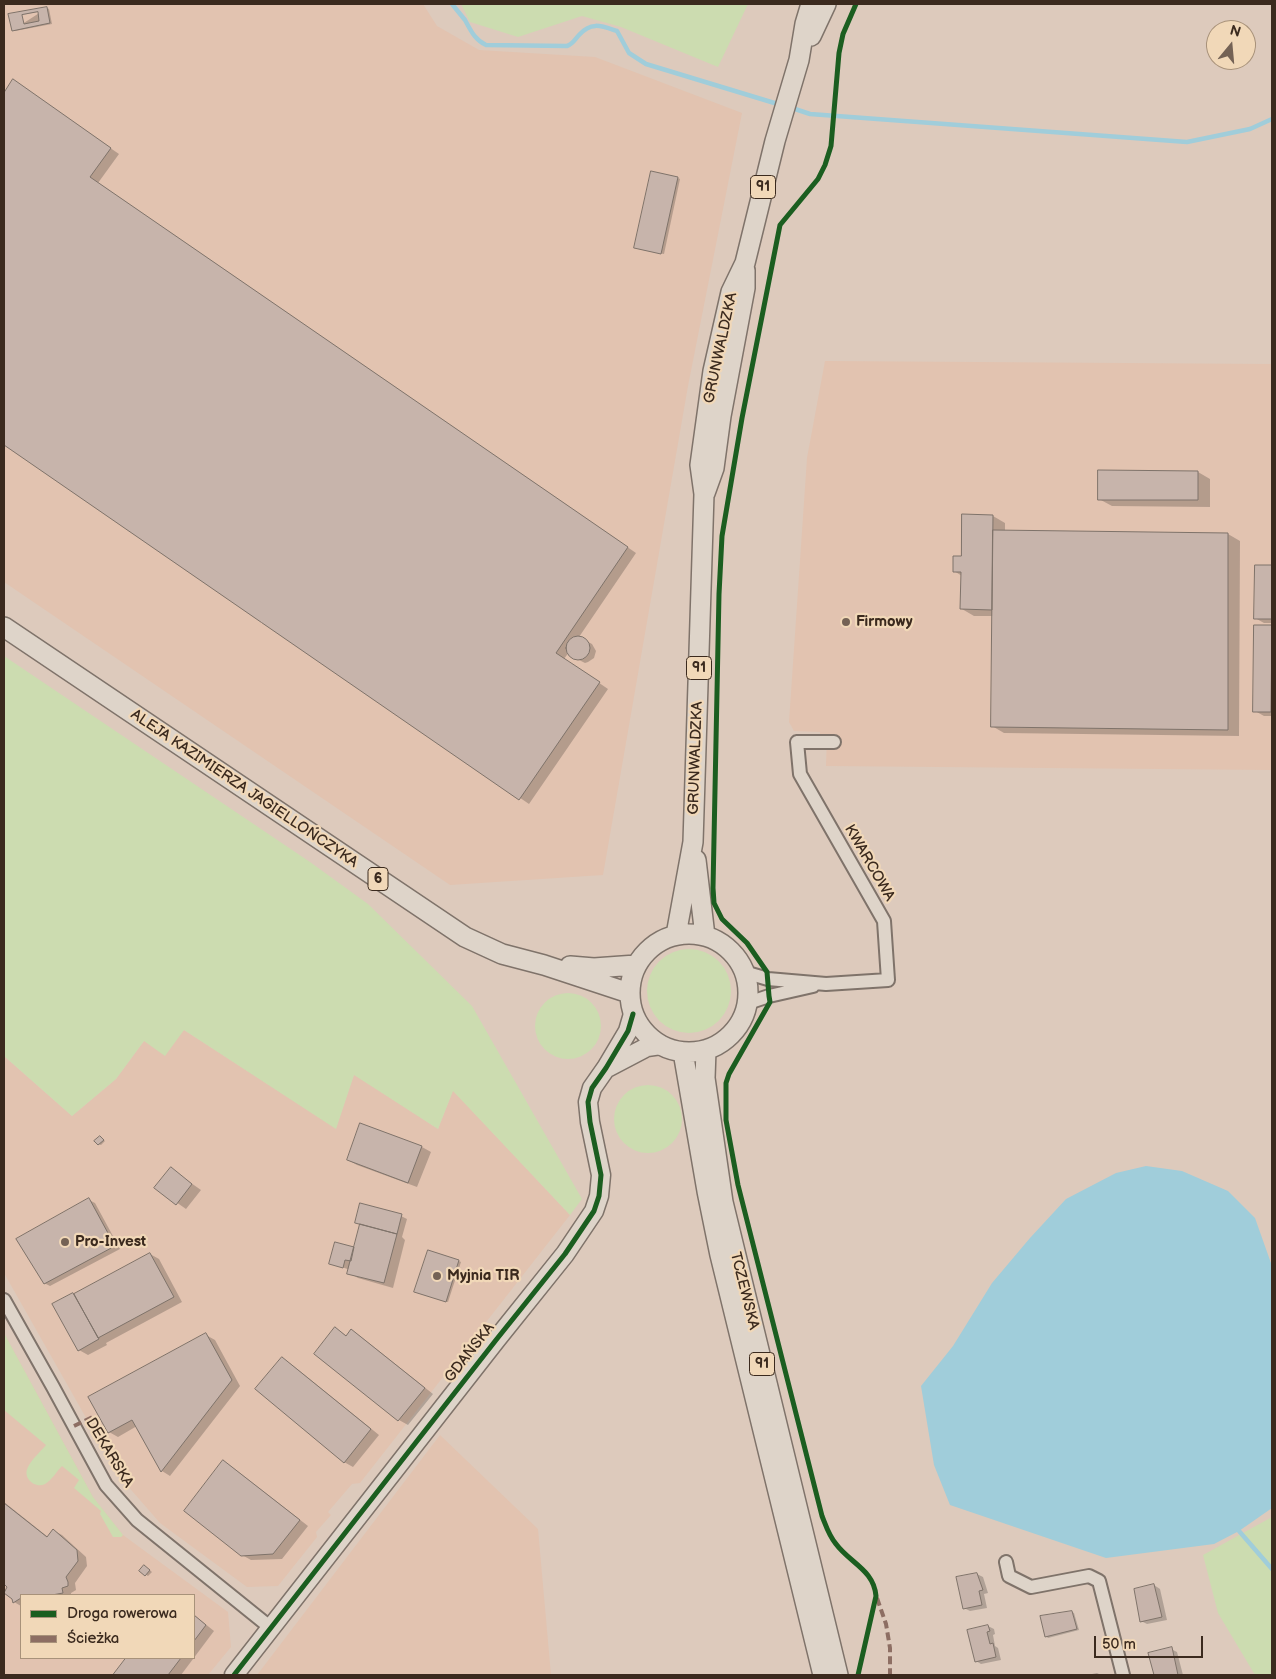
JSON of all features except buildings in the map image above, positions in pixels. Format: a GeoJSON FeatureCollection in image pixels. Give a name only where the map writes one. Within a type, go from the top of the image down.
{"type":"FeatureCollection","features":[{"type":"Feature","properties":{"kind":"main road","name":"GRUNWALDZKA"},"geometry":{"type":"LineString","coordinates":[[799,60],[805,24],[811,4]]}},
{"type":"Feature","properties":{"kind":"main road","name":"GRUNWALDZKA"},"geometry":{"type":"LineString","coordinates":[[676,935],[693,842],[704,494],[714,468],[721,416],[745,288],[744,263],[785,103],[799,60],[826,4]]}},
{"type":"Feature","properties":{"kind":"main road","name":"ALEJA KAZIMIERZA JAGIELLOŃCZYKA"},"geometry":{"type":"LineString","coordinates":[[4,627],[465,937],[502,954],[544,965],[629,993]]}},
{"type":"Feature","properties":{"kind":"main road","name":"GRUNWALDZKA"},"geometry":{"type":"LineString","coordinates":[[693,842],[705,936]]}},
{"type":"Feature","properties":{"kind":"main road"},"geometry":{"type":"LineString","coordinates":[[691,933],[705,936],[718,941],[729,949],[738,959],[744,972],[748,982],[748,1003],[743,1019],[734,1032],[721,1043],[706,1050],[682,1052],[661,1046],[644,1032],[633,1014],[629,993],[636,965],[646,951],[660,941],[676,935],[691,933]]}},
{"type":"Feature","properties":{"kind":"main road","name":"ALEJA KAZIMIERZA JAGIELLOŃCZYKA"},"geometry":{"type":"LineString","coordinates":[[544,965],[594,968],[636,965]]}},
{"type":"Feature","properties":{"kind":"main road","name":"TCZEWSKA"},"geometry":{"type":"LineString","coordinates":[[706,1050],[704,1078],[723,1202],[838,1675]]}},
{"type":"Feature","properties":{"kind":"main road","name":"TCZEWSKA"},"geometry":{"type":"LineString","coordinates":[[682,1052],[720,1255],[824,1675]]}},
{"type":"Feature","properties":{"kind":"street","name":"KWARCOWA"},"geometry":{"type":"LineString","coordinates":[[748,1003],[770,996],[826,984],[888,980],[884,921],[800,774],[797,742],[834,742]]}},
{"type":"Feature","properties":{"kind":"street","name":"KWARCOWA"},"geometry":{"type":"LineString","coordinates":[[744,972],[768,978],[826,984]]}},
{"type":"Feature","properties":{"kind":"street","name":"GDAŃSKA"},"geometry":{"type":"LineString","coordinates":[[234,1675],[565,1254],[594,1211],[599,1196],[601,1175],[590,1122],[588,1102],[592,1088],[628,1031],[633,1014]]}},
{"type":"Feature","properties":{"kind":"street","name":"GDAŃSKA"},"geometry":{"type":"LineString","coordinates":[[606,1068],[647,1047],[661,1046]]}},
{"type":"Feature","properties":{"kind":"street","name":"DEKARSKA"},"geometry":{"type":"LineString","coordinates":[[4,1300],[106,1485],[137,1520],[271,1628]]}},
{"type":"Feature","properties":{"kind":"street"},"geometry":{"type":"LineString","coordinates":[[1006,1562],[1009,1576],[1031,1587],[1089,1576],[1099,1581],[1123,1675]]}},
{"type":"Feature","properties":{"kind":"shaded area"},"geometry":{"type":"Polygon","coordinates":[[[4,4],[423,4],[437,26],[479,50],[595,57],[742,113],[688,386],[603,875],[450,885],[4,582],[4,4]]]}},
{"type":"Feature","properties":{"kind":"shaded area"},"geometry":{"type":"Polygon","coordinates":[[[825,361],[1272,364],[1272,770],[826,766],[827,735],[820,735],[820,732],[794,731],[789,722],[807,458],[825,361]]]}},
{"type":"Feature","properties":{"kind":"shaded area"},"geometry":{"type":"Polygon","coordinates":[[[184,1030],[336,1128],[354,1074],[438,1129],[453,1090],[570,1215],[360,1483],[352,1484],[328,1512],[331,1515],[316,1532],[317,1537],[278,1586],[247,1587],[160,1523],[119,1476],[4,1273],[4,1056],[72,1116],[116,1079],[144,1041],[184,1030]]]}},
{"type":"Feature","properties":{"kind":"shaded area"},"geometry":{"type":"Polygon","coordinates":[[[4,1333],[93,1497],[123,1535],[228,1612],[231,1647],[208,1675],[4,1675],[4,1333]]]}},
{"type":"Feature","properties":{"kind":"shaded area"},"geometry":{"type":"Polygon","coordinates":[[[440,1435],[538,1529],[551,1675],[257,1675],[440,1435]]]}},
{"type":"Feature","properties":{"kind":"green space"},"geometry":{"type":"Polygon","coordinates":[[[461,4],[748,4],[718,67],[621,27],[582,16],[518,37],[470,22],[461,4]]]}},
{"type":"Feature","properties":{"kind":"green space"},"geometry":{"type":"Polygon","coordinates":[[[4,656],[310,862],[368,904],[472,1006],[582,1199],[570,1215],[453,1091],[438,1129],[354,1075],[336,1129],[184,1030],[165,1056],[144,1041],[116,1079],[72,1116],[4,1056],[4,656]]]}},
{"type":"Feature","properties":{"kind":"green space"},"geometry":{"type":"Polygon","coordinates":[[[689,949],[705,952],[719,961],[728,975],[731,991],[728,1007],[719,1021],[705,1030],[689,1033],[673,1030],[659,1021],[650,1007],[647,991],[650,975],[659,961],[673,952],[689,949]]]}},
{"type":"Feature","properties":{"kind":"green space"},"geometry":{"type":"Polygon","coordinates":[[[562,993],[574,993],[586,998],[596,1008],[601,1020],[599,1039],[586,1054],[574,1059],[562,1059],[550,1054],[540,1044],[535,1032],[535,1020],[540,1008],[550,998],[562,993]]]}},
{"type":"Feature","properties":{"kind":"green space"},"geometry":{"type":"Polygon","coordinates":[[[648,1085],[661,1088],[672,1095],[679,1106],[682,1119],[679,1132],[672,1143],[661,1150],[648,1153],[635,1150],[624,1143],[617,1132],[614,1119],[617,1106],[624,1095],[635,1088],[648,1085]]]}},
{"type":"Feature","properties":{"kind":"green space"},"geometry":{"type":"Polygon","coordinates":[[[4,1333],[93,1497],[123,1535],[121,1537],[113,1537],[100,1514],[101,1511],[74,1488],[79,1480],[62,1466],[45,1484],[37,1485],[28,1479],[28,1467],[46,1445],[4,1410],[4,1333]]]}},
{"type":"Feature","properties":{"kind":"green space"},"geometry":{"type":"Polygon","coordinates":[[[1272,1517],[1272,1675],[1255,1675],[1218,1613],[1203,1555],[1272,1517]]]}},
{"type":"Feature","properties":{"kind":"water"},"geometry":{"type":"Polygon","coordinates":[[[1146,1166],[1182,1171],[1228,1191],[1255,1218],[1272,1266],[1272,1508],[1239,1531],[1214,1544],[1106,1558],[950,1505],[934,1465],[921,1386],[953,1346],[992,1283],[1066,1199],[1116,1173],[1146,1166]]]}},
{"type":"Feature","properties":{"kind":"waterway"},"geometry":{"type":"LineString","coordinates":[[452,4],[476,38],[486,45],[567,46],[588,28],[602,26],[617,31],[629,53],[646,64],[781,105]]}},
{"type":"Feature","properties":{"kind":"waterway"},"geometry":{"type":"LineString","coordinates":[[789,107],[810,114],[1187,142],[1250,129],[1272,119]]}},
{"type":"Feature","properties":{"kind":"waterway"},"geometry":{"type":"LineString","coordinates":[[1239,1531],[1272,1569]]}},
{"type":"Feature","properties":{"kind":"marked path"},"geometry":{"type":"LineString","coordinates":[[74,1426],[95,1416]]}},
{"type":"Feature","properties":{"kind":"marked path"},"geometry":{"type":"LineString","coordinates":[[877,1598],[886,1624],[890,1648],[890,1675]]}},
{"type":"Feature","properties":{"kind":"cycle path"},"geometry":{"type":"LineString","coordinates":[[856,4],[843,34],[839,53],[831,146],[825,165],[818,179],[780,225],[742,418],[722,536],[719,594],[713,888],[714,903],[722,919],[747,943],[767,972],[770,1002],[729,1074],[726,1083],[726,1120],[738,1185],[822,1516],[834,1541],[842,1551],[861,1567],[874,1587],[876,1596],[858,1675]]}},
{"type":"Feature","properties":{"kind":"cycle path"},"geometry":{"type":"LineString","coordinates":[[234,1675],[565,1254],[594,1211],[599,1196],[601,1175],[590,1122],[588,1102],[592,1088],[628,1031],[633,1014]]}},
{"type":"Feature","properties":{"kind":"place","name":"Firmowy"},"geometry":{"type":"Point","coordinates":[846,622]}},
{"type":"Feature","properties":{"kind":"place","name":"Pro-Invest"},"geometry":{"type":"Point","coordinates":[65,1242]}},
{"type":"Feature","properties":{"kind":"place","name":"Myjnia TIR"},"geometry":{"type":"Point","coordinates":[437,1276]}}]}
